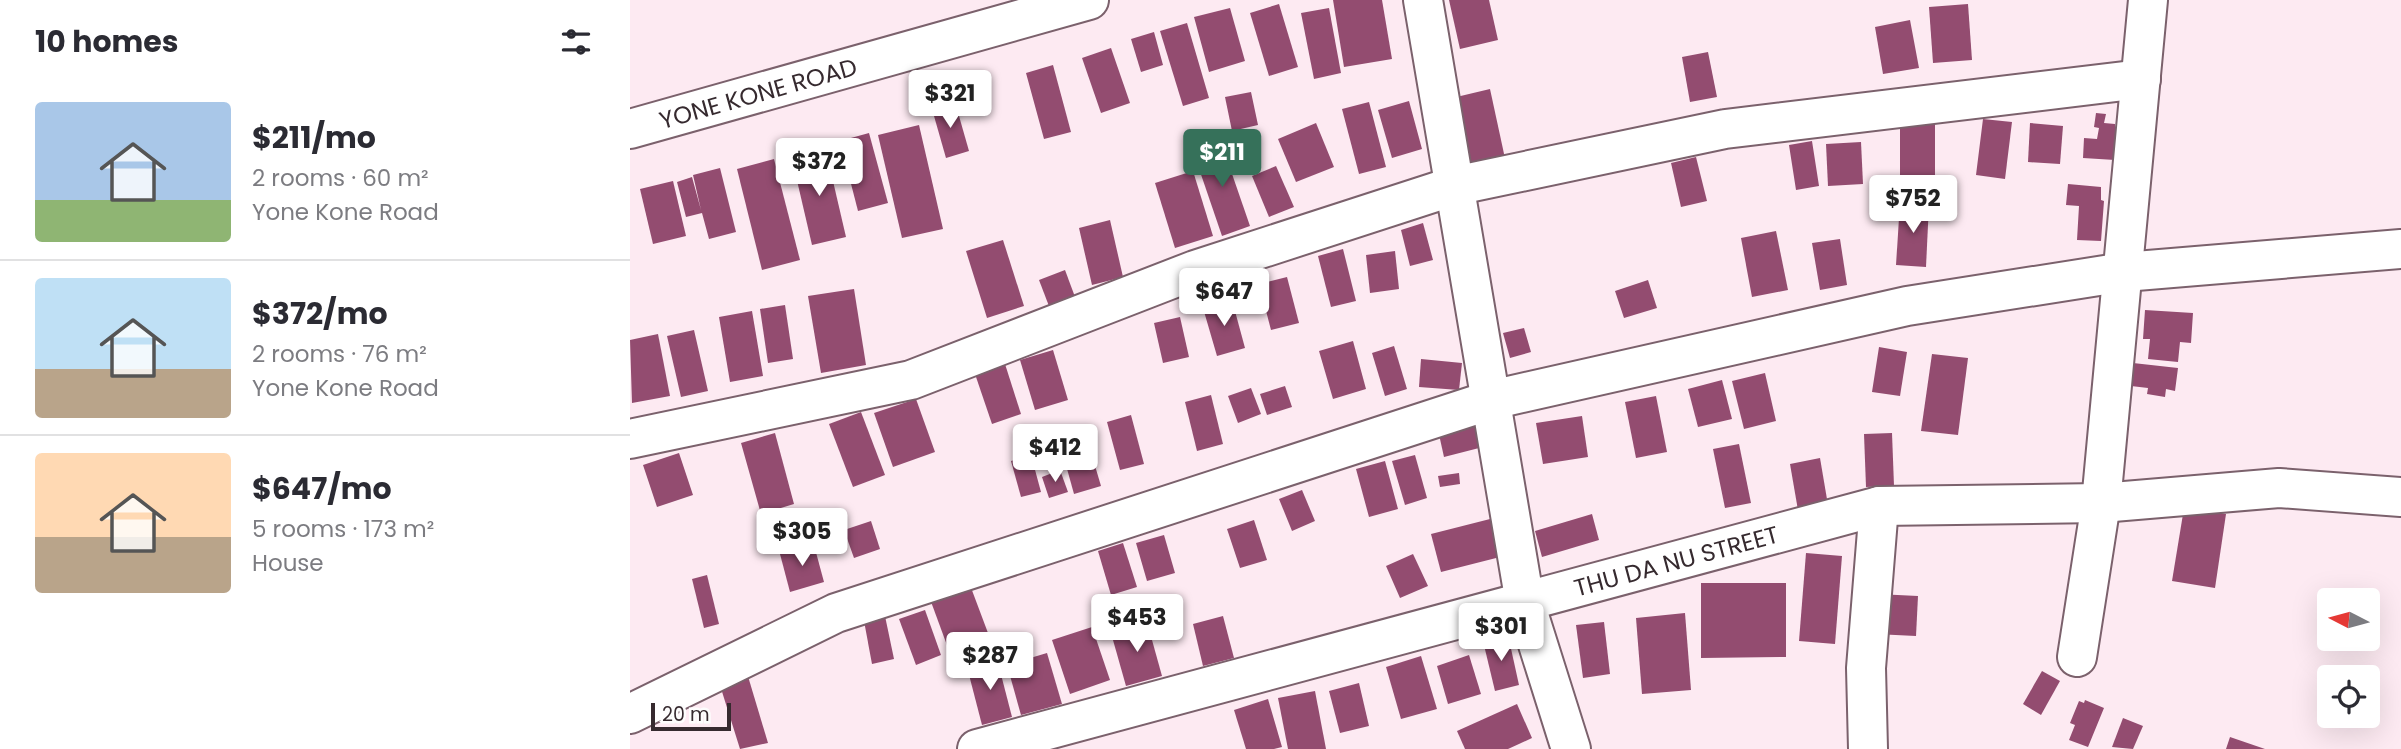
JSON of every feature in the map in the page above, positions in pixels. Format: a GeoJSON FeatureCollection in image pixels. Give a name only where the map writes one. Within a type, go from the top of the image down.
{"type":"FeatureCollection","features":[{"type":"Feature","properties":{"kind":"street","name":"YONE KONE ROAD"},"geometry":{"type":"LineString","coordinates":[[630,129],[1089,0]]}},
{"type":"Feature","properties":{"kind":"street"},"geometry":{"type":"LineString","coordinates":[[1423,0],[1525,603],[1571,749]]}},
{"type":"Feature","properties":{"kind":"street"},"geometry":{"type":"LineString","coordinates":[[2077,657],[2101,503],[2148,0]]}},
{"type":"Feature","properties":{"kind":"street"},"geometry":{"type":"LineString","coordinates":[[630,439],[911,380],[1195,270],[1454,186],[1725,129],[2141,79]]}},
{"type":"Feature","properties":{"kind":"street"},"geometry":{"type":"LineString","coordinates":[[630,714],[836,613],[1491,400],[1907,306],[2124,272],[2401,249]]}},
{"type":"Feature","properties":{"kind":"street","name":"THU DA NU STREET"},"geometry":{"type":"LineString","coordinates":[[976,749],[1879,506],[2101,503],[2278,488],[2401,497]]}},
{"type":"Feature","properties":{"kind":"street"},"geometry":{"type":"LineString","coordinates":[[1868,749],[1866,668],[1879,506]]}},
{"type":"Feature","properties":{"kind":"building"},"geometry":{"type":"Polygon","coordinates":[[[1333,0],[1382,0],[1392,59],[1344,67],[1333,0]]]}},
{"type":"Feature","properties":{"kind":"building"},"geometry":{"type":"Polygon","coordinates":[[[1449,0],[1489,0],[1498,40],[1460,49],[1449,0]]]}},
{"type":"Feature","properties":{"kind":"building"},"geometry":{"type":"Polygon","coordinates":[[[1279,4],[1298,67],[1269,76],[1250,13],[1279,4]]]}},
{"type":"Feature","properties":{"kind":"building"},"geometry":{"type":"Polygon","coordinates":[[[1968,4],[1972,60],[1933,63],[1929,7],[1968,4]]]}},
{"type":"Feature","properties":{"kind":"building"},"geometry":{"type":"Polygon","coordinates":[[[1230,8],[1245,61],[1209,72],[1194,17],[1230,8]]]}},
{"type":"Feature","properties":{"kind":"building"},"geometry":{"type":"Polygon","coordinates":[[[1329,8],[1341,73],[1314,79],[1301,13],[1329,8]]]}},
{"type":"Feature","properties":{"kind":"building"},"geometry":{"type":"Polygon","coordinates":[[[1910,20],[1919,68],[1883,74],[1875,27],[1910,20]]]}},
{"type":"Feature","properties":{"kind":"building"},"geometry":{"type":"Polygon","coordinates":[[[1187,23],[1209,98],[1183,106],[1160,31],[1187,23]]]}},
{"type":"Feature","properties":{"kind":"building"},"geometry":{"type":"Polygon","coordinates":[[[1154,32],[1163,65],[1141,72],[1131,39],[1154,32]]]}},
{"type":"Feature","properties":{"kind":"building"},"geometry":{"type":"Polygon","coordinates":[[[1111,48],[1130,103],[1101,113],[1082,58],[1111,48]]]}},
{"type":"Feature","properties":{"kind":"building"},"geometry":{"type":"Polygon","coordinates":[[[1708,52],[1717,97],[1690,102],[1682,57],[1708,52]]]}},
{"type":"Feature","properties":{"kind":"building"},"geometry":{"type":"Polygon","coordinates":[[[1053,65],[1071,132],[1044,139],[1026,73],[1053,65]]]}},
{"type":"Feature","properties":{"kind":"building"},"geometry":{"type":"Polygon","coordinates":[[[1490,89],[1506,163],[1465,172],[1448,99],[1490,89]]]}},
{"type":"Feature","properties":{"kind":"building"},"geometry":{"type":"Polygon","coordinates":[[[1251,92],[1258,125],[1232,131],[1225,97],[1251,92]]]}},
{"type":"Feature","properties":{"kind":"building"},"geometry":{"type":"Polygon","coordinates":[[[1409,101],[1422,149],[1392,158],[1378,110],[1409,101]]]}},
{"type":"Feature","properties":{"kind":"building"},"geometry":{"type":"Polygon","coordinates":[[[955,102],[969,151],[946,158],[932,109],[955,102]]]}},
{"type":"Feature","properties":{"kind":"building"},"geometry":{"type":"Polygon","coordinates":[[[1369,102],[1386,167],[1359,174],[1342,109],[1369,102]]]}},
{"type":"Feature","properties":{"kind":"building"},"geometry":{"type":"Polygon","coordinates":[[[2096,113],[2106,114],[2104,123],[2115,124],[2115,160],[2083,158],[2084,138],[2097,139],[2099,128],[2094,127],[2096,113]]]}},
{"type":"Feature","properties":{"kind":"building"},"geometry":{"type":"Polygon","coordinates":[[[1983,119],[2012,122],[2005,179],[1976,175],[1983,119]]]}},
{"type":"Feature","properties":{"kind":"building"},"geometry":{"type":"Polygon","coordinates":[[[1935,120],[1935,185],[1900,185],[1900,121],[1935,120]]]}},
{"type":"Feature","properties":{"kind":"building"},"geometry":{"type":"Polygon","coordinates":[[[1316,123],[1334,167],[1296,182],[1278,139],[1316,123]]]}},
{"type":"Feature","properties":{"kind":"building"},"geometry":{"type":"Polygon","coordinates":[[[2030,123],[2063,126],[2060,164],[2028,162],[2030,123]]]}},
{"type":"Feature","properties":{"kind":"building"},"geometry":{"type":"Polygon","coordinates":[[[919,125],[943,229],[902,238],[878,135],[919,125]]]}},
{"type":"Feature","properties":{"kind":"building"},"geometry":{"type":"Polygon","coordinates":[[[869,133],[888,203],[858,211],[840,141],[869,133]]]}},
{"type":"Feature","properties":{"kind":"building"},"geometry":{"type":"Polygon","coordinates":[[[1812,141],[1819,186],[1796,190],[1789,145],[1812,141]]]}},
{"type":"Feature","properties":{"kind":"building"},"geometry":{"type":"Polygon","coordinates":[[[1221,142],[1250,226],[1222,236],[1193,151],[1221,142]]]}},
{"type":"Feature","properties":{"kind":"building"},"geometry":{"type":"Polygon","coordinates":[[[1861,142],[1863,184],[1828,186],[1826,144],[1861,142]]]}},
{"type":"Feature","properties":{"kind":"building"},"geometry":{"type":"Polygon","coordinates":[[[826,151],[846,237],[812,245],[792,159],[826,151]]]}},
{"type":"Feature","properties":{"kind":"building"},"geometry":{"type":"Polygon","coordinates":[[[1696,157],[1707,201],[1681,207],[1671,163],[1696,157]]]}},
{"type":"Feature","properties":{"kind":"building"},"geometry":{"type":"Polygon","coordinates":[[[774,159],[800,260],[762,270],[737,169],[774,159]]]}},
{"type":"Feature","properties":{"kind":"building"},"geometry":{"type":"Polygon","coordinates":[[[1276,166],[1294,207],[1269,217],[1252,176],[1276,166]]]}},
{"type":"Feature","properties":{"kind":"building"},"geometry":{"type":"Polygon","coordinates":[[[720,168],[736,232],[709,239],[702,213],[686,217],[677,182],[692,177],[701,210],[693,175],[720,168]]]}},
{"type":"Feature","properties":{"kind":"building"},"geometry":{"type":"Polygon","coordinates":[[[1193,171],[1213,236],[1175,248],[1155,183],[1193,171]]]}},
{"type":"Feature","properties":{"kind":"building"},"geometry":{"type":"Polygon","coordinates":[[[673,181],[686,236],[653,244],[640,189],[673,181]]]}},
{"type":"Feature","properties":{"kind":"building"},"geometry":{"type":"Polygon","coordinates":[[[2068,184],[2101,187],[2101,200],[2104,201],[2101,241],[2077,240],[2079,206],[2066,205],[2068,184]]]}},
{"type":"Feature","properties":{"kind":"building"},"geometry":{"type":"Polygon","coordinates":[[[1900,203],[1929,204],[1926,267],[1896,265],[1900,203]]]}},
{"type":"Feature","properties":{"kind":"building"},"geometry":{"type":"Polygon","coordinates":[[[1110,220],[1123,277],[1092,285],[1079,228],[1110,220]]]}},
{"type":"Feature","properties":{"kind":"building"},"geometry":{"type":"Polygon","coordinates":[[[1423,223],[1433,260],[1410,266],[1401,230],[1423,223]]]}},
{"type":"Feature","properties":{"kind":"building"},"geometry":{"type":"Polygon","coordinates":[[[1776,231],[1788,290],[1752,297],[1741,238],[1776,231]]]}},
{"type":"Feature","properties":{"kind":"building"},"geometry":{"type":"Polygon","coordinates":[[[1840,239],[1847,285],[1820,290],[1812,243],[1840,239]]]}},
{"type":"Feature","properties":{"kind":"building"},"geometry":{"type":"Polygon","coordinates":[[[1003,240],[1024,306],[987,318],[966,251],[1003,240]]]}},
{"type":"Feature","properties":{"kind":"building"},"geometry":{"type":"Polygon","coordinates":[[[1343,249],[1356,301],[1331,307],[1318,256],[1343,249]]]}},
{"type":"Feature","properties":{"kind":"building"},"geometry":{"type":"Polygon","coordinates":[[[1395,251],[1399,289],[1370,293],[1366,255],[1395,251]]]}},
{"type":"Feature","properties":{"kind":"building"},"geometry":{"type":"Polygon","coordinates":[[[1065,270],[1078,305],[1052,314],[1039,280],[1065,270]]]}},
{"type":"Feature","properties":{"kind":"building"},"geometry":{"type":"Polygon","coordinates":[[[1287,277],[1299,323],[1271,330],[1259,284],[1287,277]]]}},
{"type":"Feature","properties":{"kind":"building"},"geometry":{"type":"Polygon","coordinates":[[[1648,280],[1657,308],[1624,318],[1615,291],[1648,280]]]}},
{"type":"Feature","properties":{"kind":"building"},"geometry":{"type":"Polygon","coordinates":[[[854,289],[866,365],[821,373],[808,296],[854,289]]]}},
{"type":"Feature","properties":{"kind":"building"},"geometry":{"type":"Polygon","coordinates":[[[1232,300],[1245,348],[1217,356],[1203,308],[1232,300]]]}},
{"type":"Feature","properties":{"kind":"building"},"geometry":{"type":"Polygon","coordinates":[[[785,305],[793,359],[768,363],[760,309],[785,305]]]}},
{"type":"Feature","properties":{"kind":"building"},"geometry":{"type":"Polygon","coordinates":[[[2145,310],[2193,313],[2191,343],[2180,342],[2178,362],[2148,359],[2150,339],[2143,339],[2145,310]]]}},
{"type":"Feature","properties":{"kind":"building"},"geometry":{"type":"Polygon","coordinates":[[[752,311],[763,376],[730,382],[719,317],[752,311]]]}},
{"type":"Feature","properties":{"kind":"building"},"geometry":{"type":"Polygon","coordinates":[[[1180,317],[1189,357],[1163,363],[1154,323],[1180,317]]]}},
{"type":"Feature","properties":{"kind":"building"},"geometry":{"type":"Polygon","coordinates":[[[1524,328],[1531,352],[1510,358],[1503,333],[1524,328]]]}},
{"type":"Feature","properties":{"kind":"building"},"geometry":{"type":"Polygon","coordinates":[[[694,330],[708,391],[681,397],[667,336],[694,330]]]}},
{"type":"Feature","properties":{"kind":"building"},"geometry":{"type":"Polygon","coordinates":[[[658,334],[670,396],[632,403],[630,340],[658,334]]]}},
{"type":"Feature","properties":{"kind":"building"},"geometry":{"type":"Polygon","coordinates":[[[1353,341],[1366,389],[1333,399],[1319,351],[1353,341]]]}},
{"type":"Feature","properties":{"kind":"building"},"geometry":{"type":"Polygon","coordinates":[[[1394,346],[1407,389],[1385,396],[1372,353],[1394,346]]]}},
{"type":"Feature","properties":{"kind":"building"},"geometry":{"type":"Polygon","coordinates":[[[1879,347],[1907,352],[1900,396],[1872,392],[1879,347]]]}},
{"type":"Feature","properties":{"kind":"building"},"geometry":{"type":"Polygon","coordinates":[[[1053,350],[1068,400],[1035,410],[1020,360],[1053,350]]]}},
{"type":"Feature","properties":{"kind":"building"},"geometry":{"type":"Polygon","coordinates":[[[1932,354],[1968,358],[1958,435],[1921,431],[1932,354]]]}},
{"type":"Feature","properties":{"kind":"building"},"geometry":{"type":"Polygon","coordinates":[[[1421,359],[1462,363],[1459,390],[1419,387],[1421,359]]]}},
{"type":"Feature","properties":{"kind":"building"},"geometry":{"type":"Polygon","coordinates":[[[2133,363],[2178,368],[2175,391],[2166,389],[2165,397],[2147,394],[2148,388],[2131,386],[2133,363]]]}},
{"type":"Feature","properties":{"kind":"building"},"geometry":{"type":"Polygon","coordinates":[[[1005,364],[1021,414],[992,424],[975,374],[1005,364]]]}},
{"type":"Feature","properties":{"kind":"building"},"geometry":{"type":"Polygon","coordinates":[[[1765,373],[1776,421],[1744,429],[1732,381],[1765,373]]]}},
{"type":"Feature","properties":{"kind":"building"},"geometry":{"type":"Polygon","coordinates":[[[1722,380],[1732,419],[1698,427],[1688,389],[1722,380]]]}},
{"type":"Feature","properties":{"kind":"building"},"geometry":{"type":"Polygon","coordinates":[[[1285,386],[1292,407],[1267,415],[1260,394],[1285,386]]]}},
{"type":"Feature","properties":{"kind":"building"},"geometry":{"type":"Polygon","coordinates":[[[1251,388],[1261,414],[1238,423],[1228,396],[1251,388]]]}},
{"type":"Feature","properties":{"kind":"building"},"geometry":{"type":"Polygon","coordinates":[[[1211,395],[1223,444],[1197,451],[1185,402],[1211,395]]]}},
{"type":"Feature","properties":{"kind":"building"},"geometry":{"type":"Polygon","coordinates":[[[1656,396],[1667,452],[1636,458],[1625,402],[1656,396]]]}},
{"type":"Feature","properties":{"kind":"building"},"geometry":{"type":"Polygon","coordinates":[[[916,399],[935,452],[893,467],[874,413],[916,399]]]}},
{"type":"Feature","properties":{"kind":"building"},"geometry":{"type":"Polygon","coordinates":[[[861,412],[885,475],[853,487],[829,424],[861,412]]]}},
{"type":"Feature","properties":{"kind":"building"},"geometry":{"type":"Polygon","coordinates":[[[1131,415],[1144,464],[1120,470],[1107,422],[1131,415]]]}},
{"type":"Feature","properties":{"kind":"building"},"geometry":{"type":"Polygon","coordinates":[[[1582,416],[1588,457],[1543,464],[1536,423],[1582,416]]]}},
{"type":"Feature","properties":{"kind":"building"},"geometry":{"type":"Polygon","coordinates":[[[1477,420],[1483,447],[1444,457],[1438,430],[1477,420]]]}},
{"type":"Feature","properties":{"kind":"building"},"geometry":{"type":"Polygon","coordinates":[[[1085,432],[1101,486],[1074,494],[1059,440],[1085,432]]]}},
{"type":"Feature","properties":{"kind":"building"},"geometry":{"type":"Polygon","coordinates":[[[775,433],[794,504],[761,514],[741,443],[775,433]]]}},
{"type":"Feature","properties":{"kind":"building"},"geometry":{"type":"Polygon","coordinates":[[[1892,433],[1894,486],[1866,487],[1864,434],[1892,433]]]}},
{"type":"Feature","properties":{"kind":"building"},"geometry":{"type":"Polygon","coordinates":[[[1739,444],[1751,503],[1725,508],[1713,449],[1739,444]]]}},
{"type":"Feature","properties":{"kind":"building"},"geometry":{"type":"Polygon","coordinates":[[[679,453],[693,495],[657,507],[643,465],[679,453]]]}},
{"type":"Feature","properties":{"kind":"building"},"geometry":{"type":"Polygon","coordinates":[[[1031,455],[1041,492],[1021,497],[1011,461],[1031,455]]]}},
{"type":"Feature","properties":{"kind":"building"},"geometry":{"type":"Polygon","coordinates":[[[1415,455],[1427,498],[1405,505],[1392,461],[1415,455]]]}},
{"type":"Feature","properties":{"kind":"building"},"geometry":{"type":"Polygon","coordinates":[[[1820,458],[1829,511],[1799,516],[1790,464],[1820,458]]]}},
{"type":"Feature","properties":{"kind":"building"},"geometry":{"type":"Polygon","coordinates":[[[1385,461],[1398,509],[1369,517],[1356,469],[1385,461]]]}},
{"type":"Feature","properties":{"kind":"building"},"geometry":{"type":"Polygon","coordinates":[[[1060,470],[1068,492],[1049,498],[1042,477],[1060,470]]]}},
{"type":"Feature","properties":{"kind":"building"},"geometry":{"type":"Polygon","coordinates":[[[1459,473],[1460,484],[1440,487],[1438,476],[1459,473]]]}},
{"type":"Feature","properties":{"kind":"building"},"geometry":{"type":"Polygon","coordinates":[[[1302,490],[1315,521],[1292,531],[1279,499],[1302,490]]]}},
{"type":"Feature","properties":{"kind":"building"},"geometry":{"type":"Polygon","coordinates":[[[2184,508],[2226,514],[2215,588],[2172,581],[2184,508]]]}},
{"type":"Feature","properties":{"kind":"building"},"geometry":{"type":"Polygon","coordinates":[[[1592,514],[1599,540],[1542,557],[1535,531],[1592,514]]]}},
{"type":"Feature","properties":{"kind":"building"},"geometry":{"type":"Polygon","coordinates":[[[1494,518],[1504,556],[1441,572],[1431,534],[1494,518]]]}},
{"type":"Feature","properties":{"kind":"building"},"geometry":{"type":"Polygon","coordinates":[[[1254,520],[1267,560],[1240,568],[1227,529],[1254,520]]]}},
{"type":"Feature","properties":{"kind":"building"},"geometry":{"type":"Polygon","coordinates":[[[871,521],[880,549],[854,558],[844,530],[871,521]]]}},
{"type":"Feature","properties":{"kind":"building"},"geometry":{"type":"Polygon","coordinates":[[[1164,535],[1175,573],[1147,581],[1136,543],[1164,535]]]}},
{"type":"Feature","properties":{"kind":"building"},"geometry":{"type":"Polygon","coordinates":[[[1123,543],[1137,587],[1111,595],[1098,551],[1123,543]]]}},
{"type":"Feature","properties":{"kind":"building"},"geometry":{"type":"Polygon","coordinates":[[[814,545],[824,582],[790,592],[780,554],[814,545]]]}},
{"type":"Feature","properties":{"kind":"building"},"geometry":{"type":"Polygon","coordinates":[[[1806,553],[1842,556],[1835,644],[1799,641],[1806,553]]]}},
{"type":"Feature","properties":{"kind":"building"},"geometry":{"type":"Polygon","coordinates":[[[1413,554],[1428,586],[1400,598],[1386,566],[1413,554]]]}},
{"type":"Feature","properties":{"kind":"building"},"geometry":{"type":"Polygon","coordinates":[[[707,575],[719,624],[704,628],[692,579],[707,575]]]}},
{"type":"Feature","properties":{"kind":"building"},"geometry":{"type":"Polygon","coordinates":[[[1701,583],[1786,583],[1786,657],[1701,658],[1701,583]]]}},
{"type":"Feature","properties":{"kind":"building"},"geometry":{"type":"Polygon","coordinates":[[[970,585],[988,633],[948,648],[930,599],[970,585]]]}},
{"type":"Feature","properties":{"kind":"building"},"geometry":{"type":"Polygon","coordinates":[[[1877,594],[1918,596],[1916,636],[1875,634],[1877,594]]]}},
{"type":"Feature","properties":{"kind":"building"},"geometry":{"type":"Polygon","coordinates":[[[925,610],[941,655],[916,665],[899,619],[925,610]]]}},
{"type":"Feature","properties":{"kind":"building"},"geometry":{"type":"Polygon","coordinates":[[[1685,613],[1691,690],[1642,694],[1636,618],[1685,613]]]}},
{"type":"Feature","properties":{"kind":"building"},"geometry":{"type":"Polygon","coordinates":[[[885,616],[894,659],[872,664],[864,621],[885,616]]]}},
{"type":"Feature","properties":{"kind":"building"},"geometry":{"type":"Polygon","coordinates":[[[1223,616],[1234,658],[1203,666],[1193,624],[1223,616]]]}},
{"type":"Feature","properties":{"kind":"building"},"geometry":{"type":"Polygon","coordinates":[[[1147,622],[1162,676],[1126,686],[1111,633],[1147,622]]]}},
{"type":"Feature","properties":{"kind":"building"},"geometry":{"type":"Polygon","coordinates":[[[1604,622],[1610,674],[1583,678],[1576,625],[1604,622]]]}},
{"type":"Feature","properties":{"kind":"building"},"geometry":{"type":"Polygon","coordinates":[[[1092,627],[1110,680],[1070,694],[1052,640],[1092,627]]]}},
{"type":"Feature","properties":{"kind":"building"},"geometry":{"type":"Polygon","coordinates":[[[1508,635],[1519,685],[1495,691],[1483,641],[1508,635]]]}},
{"type":"Feature","properties":{"kind":"building"},"geometry":{"type":"Polygon","coordinates":[[[1047,653],[1062,704],[1021,715],[1007,665],[1047,653]]]}},
{"type":"Feature","properties":{"kind":"building"},"geometry":{"type":"Polygon","coordinates":[[[1469,655],[1481,694],[1448,704],[1437,666],[1469,655]]]}},
{"type":"Feature","properties":{"kind":"building"},"geometry":{"type":"Polygon","coordinates":[[[1421,656],[1437,709],[1401,719],[1386,667],[1421,656]]]}},
{"type":"Feature","properties":{"kind":"building"},"geometry":{"type":"Polygon","coordinates":[[[997,659],[1012,717],[982,725],[967,667],[997,659]]]}},
{"type":"Feature","properties":{"kind":"building"},"geometry":{"type":"Polygon","coordinates":[[[2042,671],[2060,681],[2041,715],[2023,704],[2042,671]]]}},
{"type":"Feature","properties":{"kind":"building"},"geometry":{"type":"Polygon","coordinates":[[[747,673],[768,743],[740,749],[719,682],[747,673]]]}},
{"type":"Feature","properties":{"kind":"building"},"geometry":{"type":"Polygon","coordinates":[[[1359,683],[1369,726],[1340,733],[1329,691],[1359,683]]]}},
{"type":"Feature","properties":{"kind":"building"},"geometry":{"type":"Polygon","coordinates":[[[1315,691],[1326,749],[1288,749],[1278,698],[1315,691]]]}},
{"type":"Feature","properties":{"kind":"building"},"geometry":{"type":"Polygon","coordinates":[[[1268,699],[1282,747],[1246,749],[1234,710],[1268,699]]]}},
{"type":"Feature","properties":{"kind":"building"},"geometry":{"type":"Polygon","coordinates":[[[2085,700],[2104,708],[2088,747],[2069,740],[2075,725],[2070,723],[2079,701],[2084,703],[2085,700]]]}},
{"type":"Feature","properties":{"kind":"building"},"geometry":{"type":"Polygon","coordinates":[[[1517,704],[1532,738],[1508,749],[1465,749],[1457,731],[1517,704]]]}},
{"type":"Feature","properties":{"kind":"building"},"geometry":{"type":"Polygon","coordinates":[[[2123,718],[2143,726],[2133,749],[2112,747],[2123,718]]]}},
{"type":"Feature","properties":{"kind":"building"},"geometry":{"type":"Polygon","coordinates":[[[2230,737],[2265,749],[2226,749],[2230,737]]]}}]}
